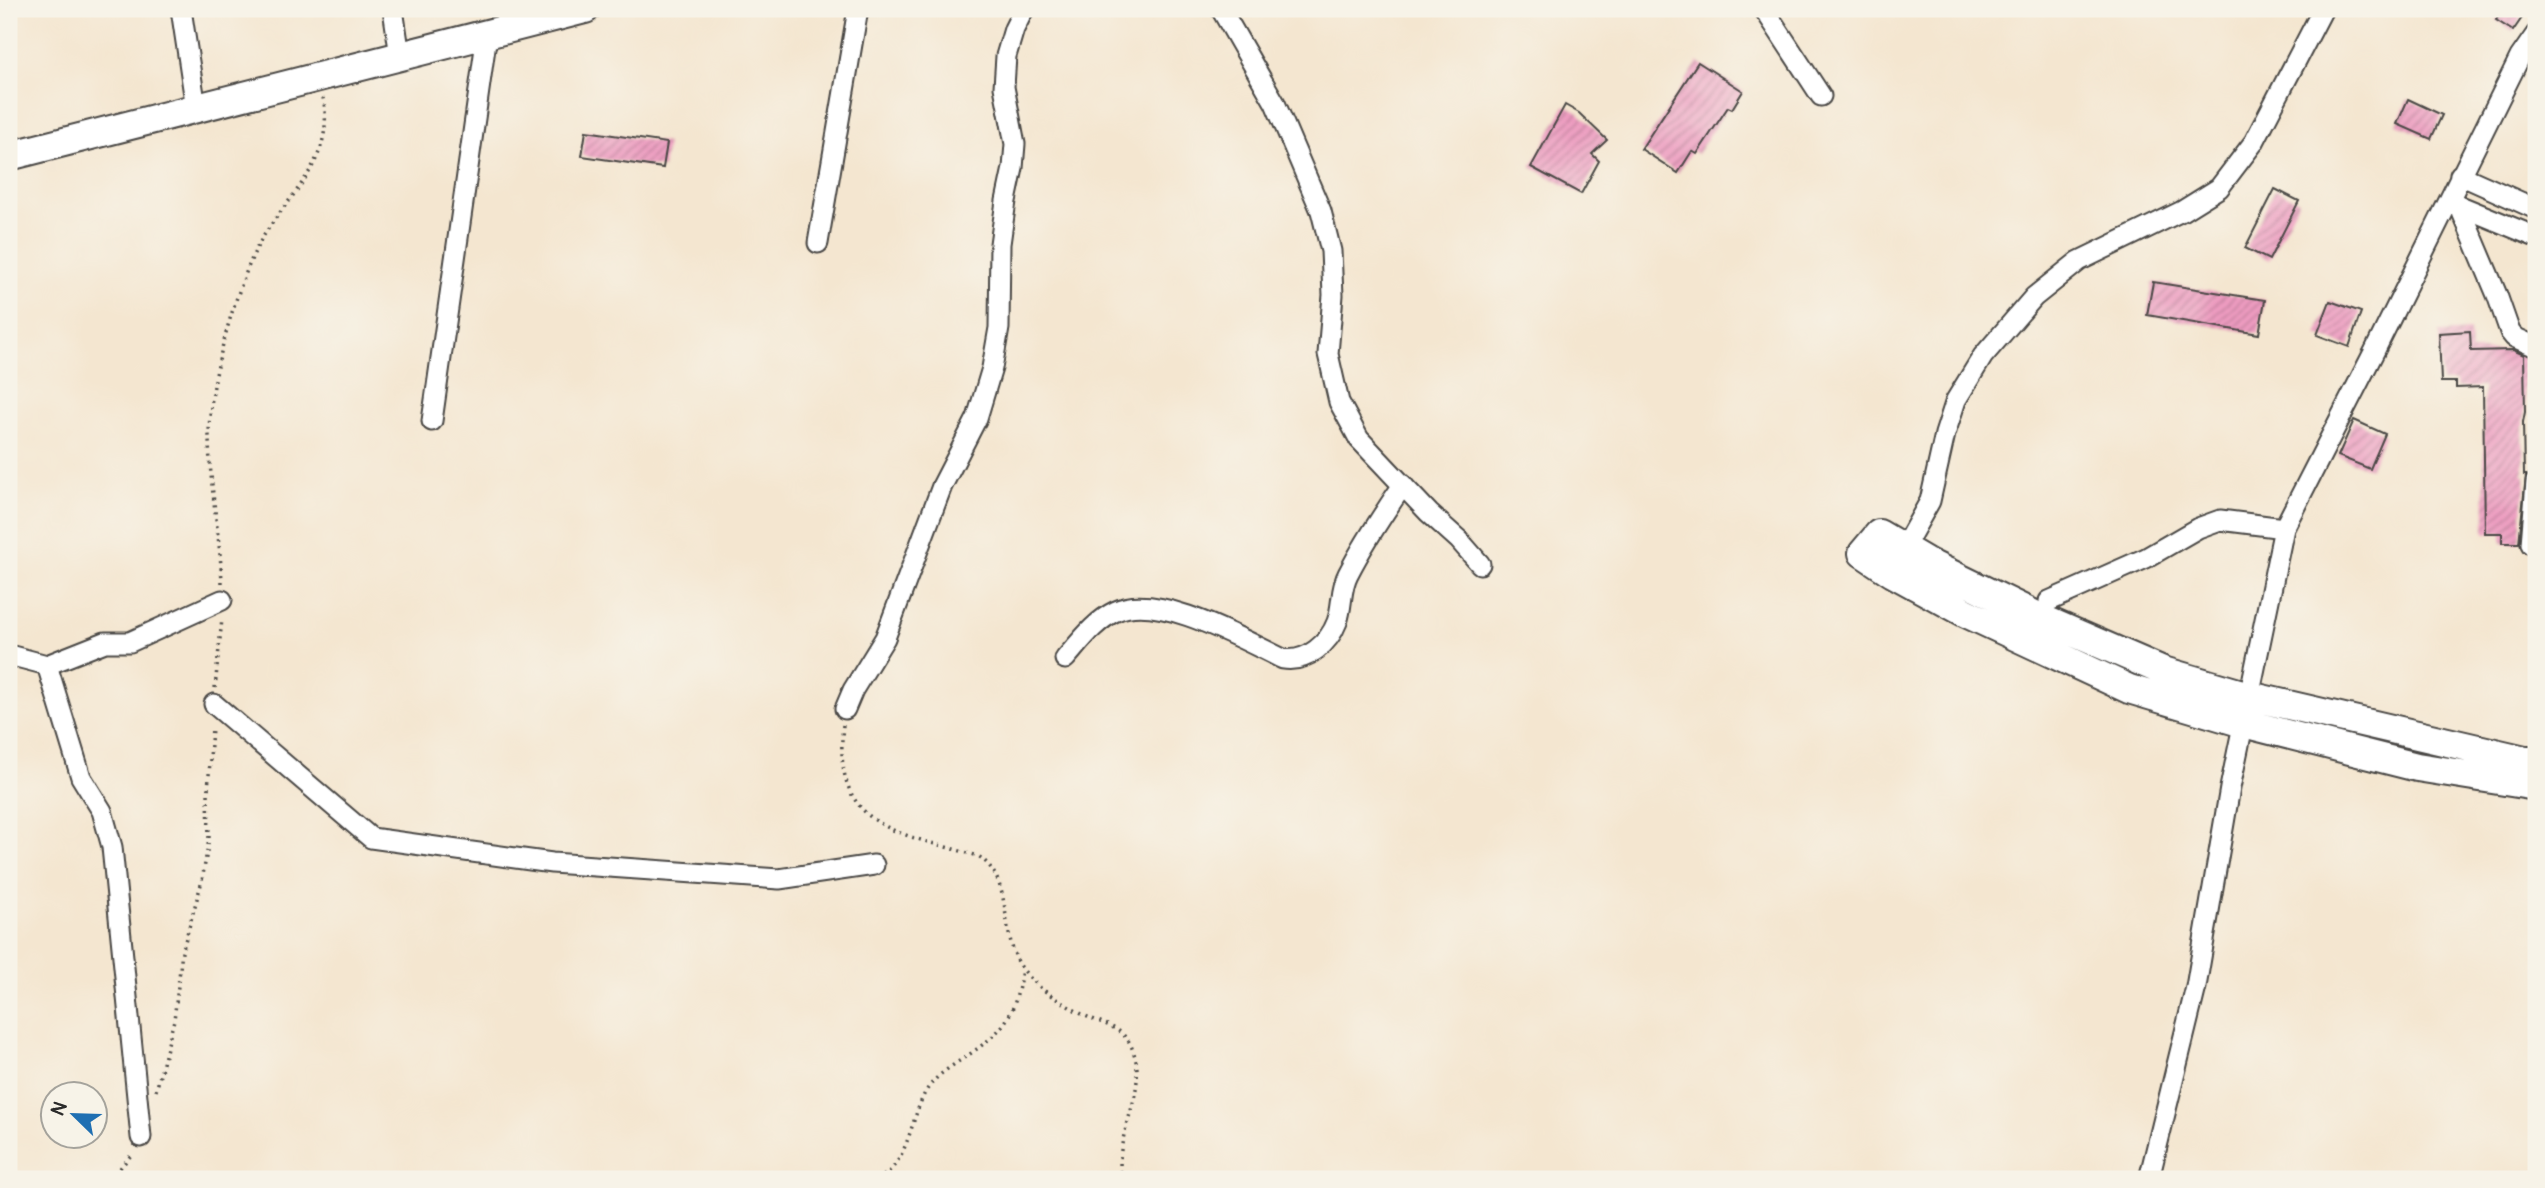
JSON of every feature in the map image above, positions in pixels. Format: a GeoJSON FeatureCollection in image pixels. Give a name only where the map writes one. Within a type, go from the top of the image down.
{"type":"FeatureCollection","features":[{"type":"Feature","properties":{"kind":"street"},"geometry":{"type":"LineString","coordinates":[[181,9],[196,108]]}},
{"type":"Feature","properties":{"kind":"street"},"geometry":{"type":"LineString","coordinates":[[393,9],[400,56]]}},
{"type":"Feature","properties":{"kind":"street"},"geometry":{"type":"LineString","coordinates":[[9,156],[585,9]]}},
{"type":"Feature","properties":{"kind":"street"},"geometry":{"type":"LineString","coordinates":[[818,243],[858,9]]}},
{"type":"Feature","properties":{"kind":"street"},"geometry":{"type":"LineString","coordinates":[[845,709],[853,690],[885,638],[942,486],[977,418],[992,368],[999,328],[1000,244],[1015,144],[1004,87],[1006,57],[1014,29],[1024,9]]}},
{"type":"Feature","properties":{"kind":"street"},"geometry":{"type":"LineString","coordinates":[[1221,9],[1275,103],[1321,211],[1331,251],[1332,295],[1328,354],[1339,402],[1359,439],[1429,513],[1460,540],[1480,564]]}},
{"type":"Feature","properties":{"kind":"street"},"geometry":{"type":"LineString","coordinates":[[1764,9],[1821,96]]}},
{"type":"Feature","properties":{"kind":"street"},"geometry":{"type":"LineString","coordinates":[[2323,9],[2254,142],[2219,188],[2182,211],[2079,261],[2034,298],[1983,356],[1956,400],[1930,501],[1897,559],[1966,613],[2129,689],[2536,761]]}},
{"type":"Feature","properties":{"kind":"street"},"geometry":{"type":"LineString","coordinates":[[432,421],[487,34]]}},
{"type":"Feature","properties":{"kind":"street"},"geometry":{"type":"LineString","coordinates":[[2148,1179],[2196,988],[2246,710],[2284,528],[2453,203],[2460,175],[2519,57],[2536,34]]}},
{"type":"Feature","properties":{"kind":"street"},"geometry":{"type":"LineString","coordinates":[[2460,175],[2536,209]]}},
{"type":"Feature","properties":{"kind":"street"},"geometry":{"type":"LineString","coordinates":[[2453,203],[2536,237]]}},
{"type":"Feature","properties":{"kind":"street"},"geometry":{"type":"LineString","coordinates":[[2453,203],[2497,295],[2510,332],[2514,337],[2536,347]]}},
{"type":"Feature","properties":{"kind":"street"},"geometry":{"type":"LineString","coordinates":[[2531,544],[2536,482]]}},
{"type":"Feature","properties":{"kind":"street"},"geometry":{"type":"LineString","coordinates":[[1065,659],[1096,625],[1116,611],[1135,606],[1164,610],[1196,619],[1283,659],[1303,658],[1314,652],[1328,638],[1337,623],[1347,577],[1375,526],[1403,485]]}},
{"type":"Feature","properties":{"kind":"street"},"geometry":{"type":"LineString","coordinates":[[2049,601],[2146,558],[2198,528],[2220,520],[2284,528]]}},
{"type":"Feature","properties":{"kind":"street"},"geometry":{"type":"LineString","coordinates":[[9,655],[47,665],[105,642],[130,642],[222,600]]}},
{"type":"Feature","properties":{"kind":"street"},"geometry":{"type":"LineString","coordinates":[[47,665],[81,778],[102,811],[112,847],[142,1137]]}},
{"type":"Feature","properties":{"kind":"street"},"geometry":{"type":"LineString","coordinates":[[214,704],[371,838],[552,863],[779,879],[874,865]]}},
{"type":"Feature","properties":{"kind":"street"},"geometry":{"type":"LineString","coordinates":[[2246,710],[2417,767],[2536,786]]}},
{"type":"Feature","properties":{"kind":"path"},"geometry":{"type":"LineString","coordinates":[[155,1096],[174,1020],[182,952],[202,881],[209,839],[208,792],[222,600],[209,435],[212,399],[230,323],[252,257],[272,222],[302,186],[323,143],[327,126],[319,77]]}},
{"type":"Feature","properties":{"kind":"path"},"geometry":{"type":"LineString","coordinates":[[845,709],[845,780],[853,799],[871,818],[888,829],[917,840],[978,856],[986,861],[997,873],[1010,940],[1023,969],[1045,993],[1084,1015],[1110,1025],[1124,1035],[1132,1048],[1138,1070],[1136,1093],[1123,1142],[1122,1179]]}},
{"type":"Feature","properties":{"kind":"path"},"geometry":{"type":"LineString","coordinates":[[877,1179],[883,1177],[900,1157],[914,1125],[920,1101],[932,1083],[988,1042],[1006,1022],[1017,1001],[1023,969]]}},
{"type":"Feature","properties":{"kind":"path"},"geometry":{"type":"LineString","coordinates":[[111,1179],[131,1156],[142,1137]]}},
{"type":"Feature","properties":{"kind":"building"},"geometry":{"type":"Polygon","coordinates":[[[2503,9],[2528,9],[2513,31],[2496,20],[2503,9]]]}},
{"type":"Feature","properties":{"kind":"building"},"geometry":{"type":"Polygon","coordinates":[[[1698,62],[1743,91],[1732,109],[1728,107],[1697,154],[1692,151],[1678,173],[1641,149],[1698,62]]]}},
{"type":"Feature","properties":{"kind":"building"},"geometry":{"type":"Polygon","coordinates":[[[2408,99],[2442,115],[2431,139],[2397,124],[2408,99]]]}},
{"type":"Feature","properties":{"kind":"building"},"geometry":{"type":"Polygon","coordinates":[[[1565,105],[1579,113],[1607,140],[1592,154],[1599,161],[1581,194],[1531,167],[1565,105]]]}},
{"type":"Feature","properties":{"kind":"building"},"geometry":{"type":"Polygon","coordinates":[[[586,131],[667,143],[663,168],[582,156],[586,131]]]}},
{"type":"Feature","properties":{"kind":"building"},"geometry":{"type":"Polygon","coordinates":[[[2275,189],[2299,201],[2269,260],[2245,248],[2275,189]]]}},
{"type":"Feature","properties":{"kind":"building"},"geometry":{"type":"Polygon","coordinates":[[[2153,282],[2265,300],[2259,334],[2147,315],[2153,282]]]}},
{"type":"Feature","properties":{"kind":"building"},"geometry":{"type":"Polygon","coordinates":[[[2330,301],[2361,312],[2349,347],[2317,335],[2330,301]]]}},
{"type":"Feature","properties":{"kind":"building"},"geometry":{"type":"Polygon","coordinates":[[[2470,331],[2471,351],[2513,350],[2524,355],[2523,422],[2526,475],[2519,543],[2502,543],[2502,533],[2485,533],[2483,387],[2456,388],[2456,382],[2441,382],[2439,333],[2470,331]]]}},
{"type":"Feature","properties":{"kind":"building"},"geometry":{"type":"Polygon","coordinates":[[[2354,420],[2385,434],[2370,469],[2338,456],[2354,420]]]}}]}
